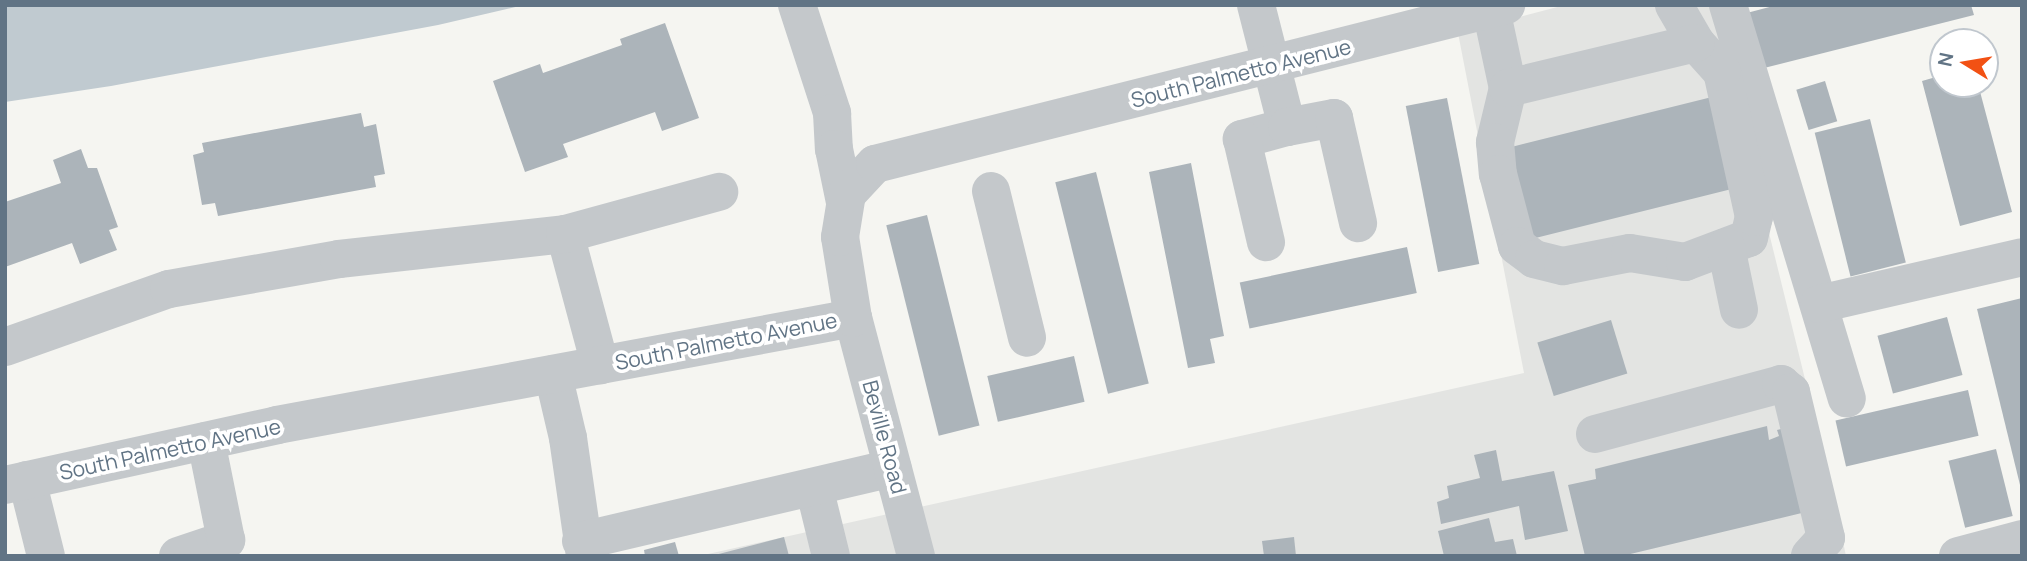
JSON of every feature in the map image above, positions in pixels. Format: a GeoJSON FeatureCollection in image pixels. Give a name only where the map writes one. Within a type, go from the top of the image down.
{"type":"FeatureCollection","features":[{"type":"Feature","properties":{"kind":"street"},"geometry":{"type":"LineString","coordinates":[[797,5],[832,113],[834,149],[845,202]]}},
{"type":"Feature","properties":{"kind":"street"},"geometry":{"type":"LineString","coordinates":[[1256,5],[1287,127]]}},
{"type":"Feature","properties":{"kind":"street"},"geometry":{"type":"LineString","coordinates":[[1499,7],[1508,88],[1495,142],[1498,174],[1517,246],[1534,259],[1563,266],[1630,253],[1685,262],[1749,238],[1754,217],[1722,72],[1696,43],[1674,5]]}},
{"type":"Feature","properties":{"kind":"street"},"geometry":{"type":"LineString","coordinates":[[1728,5],[1847,398]]}},
{"type":"Feature","properties":{"kind":"street","name":"South Palmetto Avenue"},"geometry":{"type":"LineString","coordinates":[[16,483],[206,441],[853,318],[840,237],[845,202],[847,194],[875,164],[981,144],[1499,7]]}},
{"type":"Feature","properties":{"kind":"street"},"geometry":{"type":"LineString","coordinates":[[1508,88],[1696,43]]}},
{"type":"Feature","properties":{"kind":"street"},"geometry":{"type":"LineString","coordinates":[[1266,242],[1242,139],[1287,127],[1334,118],[1358,223]]}},
{"type":"Feature","properties":{"kind":"street"},"geometry":{"type":"LineString","coordinates":[[981,144],[970,160],[976,186],[991,191],[1027,338]]}},
{"type":"Feature","properties":{"kind":"street"},"geometry":{"type":"LineString","coordinates":[[5,346],[169,289],[339,259],[565,234],[719,192]]}},
{"type":"Feature","properties":{"kind":"street"},"geometry":{"type":"LineString","coordinates":[[565,234],[600,365]]}},
{"type":"Feature","properties":{"kind":"street"},"geometry":{"type":"LineString","coordinates":[[1726,247],[1739,310]]}},
{"type":"Feature","properties":{"kind":"street"},"geometry":{"type":"LineString","coordinates":[[1819,304],[2022,257]]}},
{"type":"Feature","properties":{"kind":"street","name":"Beville Road"},"geometry":{"type":"LineString","coordinates":[[853,318],[916,556]]}},
{"type":"Feature","properties":{"kind":"street"},"geometry":{"type":"LineString","coordinates":[[553,374],[568,438],[583,548],[893,468]]}},
{"type":"Feature","properties":{"kind":"street"},"geometry":{"type":"LineString","coordinates":[[1594,434],[1781,384],[1791,392],[1826,538],[1810,556]]}},
{"type":"Feature","properties":{"kind":"street"},"geometry":{"type":"LineString","coordinates":[[178,556],[226,540],[206,441]]}},
{"type":"Feature","properties":{"kind":"street"},"geometry":{"type":"LineString","coordinates":[[16,483],[46,556]]}},
{"type":"Feature","properties":{"kind":"street"},"geometry":{"type":"LineString","coordinates":[[814,487],[831,556]]}},
{"type":"Feature","properties":{"kind":"street"},"geometry":{"type":"LineString","coordinates":[[1958,556],[2022,539]]}},
{"type":"Feature","properties":{"kind":"shaded area"},"geometry":{"type":"Polygon","coordinates":[[[5,5],[524,5],[438,25],[111,86],[5,102],[5,5]]]}},
{"type":"Feature","properties":{"kind":"shaded area"},"geometry":{"type":"Polygon","coordinates":[[[1565,5],[1713,5],[1832,489],[1846,556],[933,556],[920,507],[1524,373],[1458,33],[1565,5]]]}},
{"type":"Feature","properties":{"kind":"shaded area"},"geometry":{"type":"Polygon","coordinates":[[[888,514],[899,556],[699,556],[888,514]]]}},
{"type":"Feature","properties":{"kind":"building"},"geometry":{"type":"Polygon","coordinates":[[[1777,5],[1971,5],[1974,15],[1756,70],[1743,14],[1777,5]]]}},
{"type":"Feature","properties":{"kind":"building"},"geometry":{"type":"Polygon","coordinates":[[[665,23],[699,118],[662,131],[655,112],[563,144],[568,157],[525,172],[493,81],[540,64],[543,73],[622,45],[620,39],[665,23]]]}},
{"type":"Feature","properties":{"kind":"building"},"geometry":{"type":"Polygon","coordinates":[[[1929,79],[1929,98],[1982,98],[2012,212],[1960,226],[1922,81],[1929,79]]]}},
{"type":"Feature","properties":{"kind":"building"},"geometry":{"type":"Polygon","coordinates":[[[1825,81],[1837,121],[1809,130],[1796,90],[1825,81]]]}},
{"type":"Feature","properties":{"kind":"building"},"geometry":{"type":"Polygon","coordinates":[[[1720,95],[1743,186],[1524,241],[1502,149],[1720,95]]]}},
{"type":"Feature","properties":{"kind":"building"},"geometry":{"type":"Polygon","coordinates":[[[1447,98],[1479,264],[1438,272],[1406,106],[1447,98]]]}},
{"type":"Feature","properties":{"kind":"building"},"geometry":{"type":"Polygon","coordinates":[[[361,113],[364,127],[376,124],[385,174],[374,176],[376,187],[218,216],[215,203],[202,205],[193,155],[204,152],[202,143],[361,113]]]}},
{"type":"Feature","properties":{"kind":"building"},"geometry":{"type":"Polygon","coordinates":[[[1870,119],[1906,263],[1850,276],[1815,133],[1870,119]]]}},
{"type":"Feature","properties":{"kind":"building"},"geometry":{"type":"Polygon","coordinates":[[[81,149],[88,168],[97,168],[118,227],[109,230],[117,250],[80,264],[72,243],[5,267],[5,202],[61,183],[53,160],[81,149]]]}},
{"type":"Feature","properties":{"kind":"building"},"geometry":{"type":"Polygon","coordinates":[[[1191,163],[1224,336],[1210,339],[1215,363],[1188,368],[1149,172],[1191,163]]]}},
{"type":"Feature","properties":{"kind":"building"},"geometry":{"type":"Polygon","coordinates":[[[1096,172],[1149,384],[1108,394],[1055,182],[1096,172]]]}},
{"type":"Feature","properties":{"kind":"building"},"geometry":{"type":"Polygon","coordinates":[[[927,215],[979,426],[939,436],[886,225],[927,215]]]}},
{"type":"Feature","properties":{"kind":"building"},"geometry":{"type":"Polygon","coordinates":[[[1407,247],[1417,293],[1250,329],[1240,283],[1407,247]]]}},
{"type":"Feature","properties":{"kind":"building"},"geometry":{"type":"Polygon","coordinates":[[[2022,298],[2022,489],[2021,489],[1977,309],[2022,298]]]}},
{"type":"Feature","properties":{"kind":"building"},"geometry":{"type":"Polygon","coordinates":[[[1947,317],[1963,375],[1893,394],[1877,336],[1947,317]]]}},
{"type":"Feature","properties":{"kind":"building"},"geometry":{"type":"Polygon","coordinates":[[[1611,320],[1627,374],[1554,396],[1537,343],[1611,320]]]}},
{"type":"Feature","properties":{"kind":"building"},"geometry":{"type":"Polygon","coordinates":[[[1074,356],[1085,402],[998,422],[987,376],[1074,356]]]}},
{"type":"Feature","properties":{"kind":"building"},"geometry":{"type":"Polygon","coordinates":[[[1968,390],[1979,436],[1846,466],[1835,421],[1968,390]]]}},
{"type":"Feature","properties":{"kind":"building"},"geometry":{"type":"Polygon","coordinates":[[[1767,426],[1769,440],[1779,436],[1777,430],[1793,426],[1810,511],[1622,556],[1585,556],[1568,485],[1596,479],[1595,469],[1767,426]]]}},
{"type":"Feature","properties":{"kind":"building"},"geometry":{"type":"Polygon","coordinates":[[[1996,449],[2013,516],[1965,528],[1948,461],[1996,449]]]}},
{"type":"Feature","properties":{"kind":"building"},"geometry":{"type":"Polygon","coordinates":[[[1496,450],[1502,481],[1554,471],[1568,531],[1525,540],[1519,506],[1441,524],[1437,502],[1449,498],[1447,486],[1480,478],[1474,455],[1496,450]]]}},
{"type":"Feature","properties":{"kind":"building"},"geometry":{"type":"Polygon","coordinates":[[[1489,518],[1495,542],[1513,539],[1517,556],[1444,556],[1438,531],[1489,518]]]}},
{"type":"Feature","properties":{"kind":"building"},"geometry":{"type":"Polygon","coordinates":[[[784,537],[789,556],[715,556],[715,555],[784,537]]]}},
{"type":"Feature","properties":{"kind":"building"},"geometry":{"type":"Polygon","coordinates":[[[1294,537],[1296,556],[1264,556],[1262,541],[1294,537]]]}},
{"type":"Feature","properties":{"kind":"building"},"geometry":{"type":"Polygon","coordinates":[[[675,542],[679,556],[645,556],[644,550],[675,542]]]}}]}
